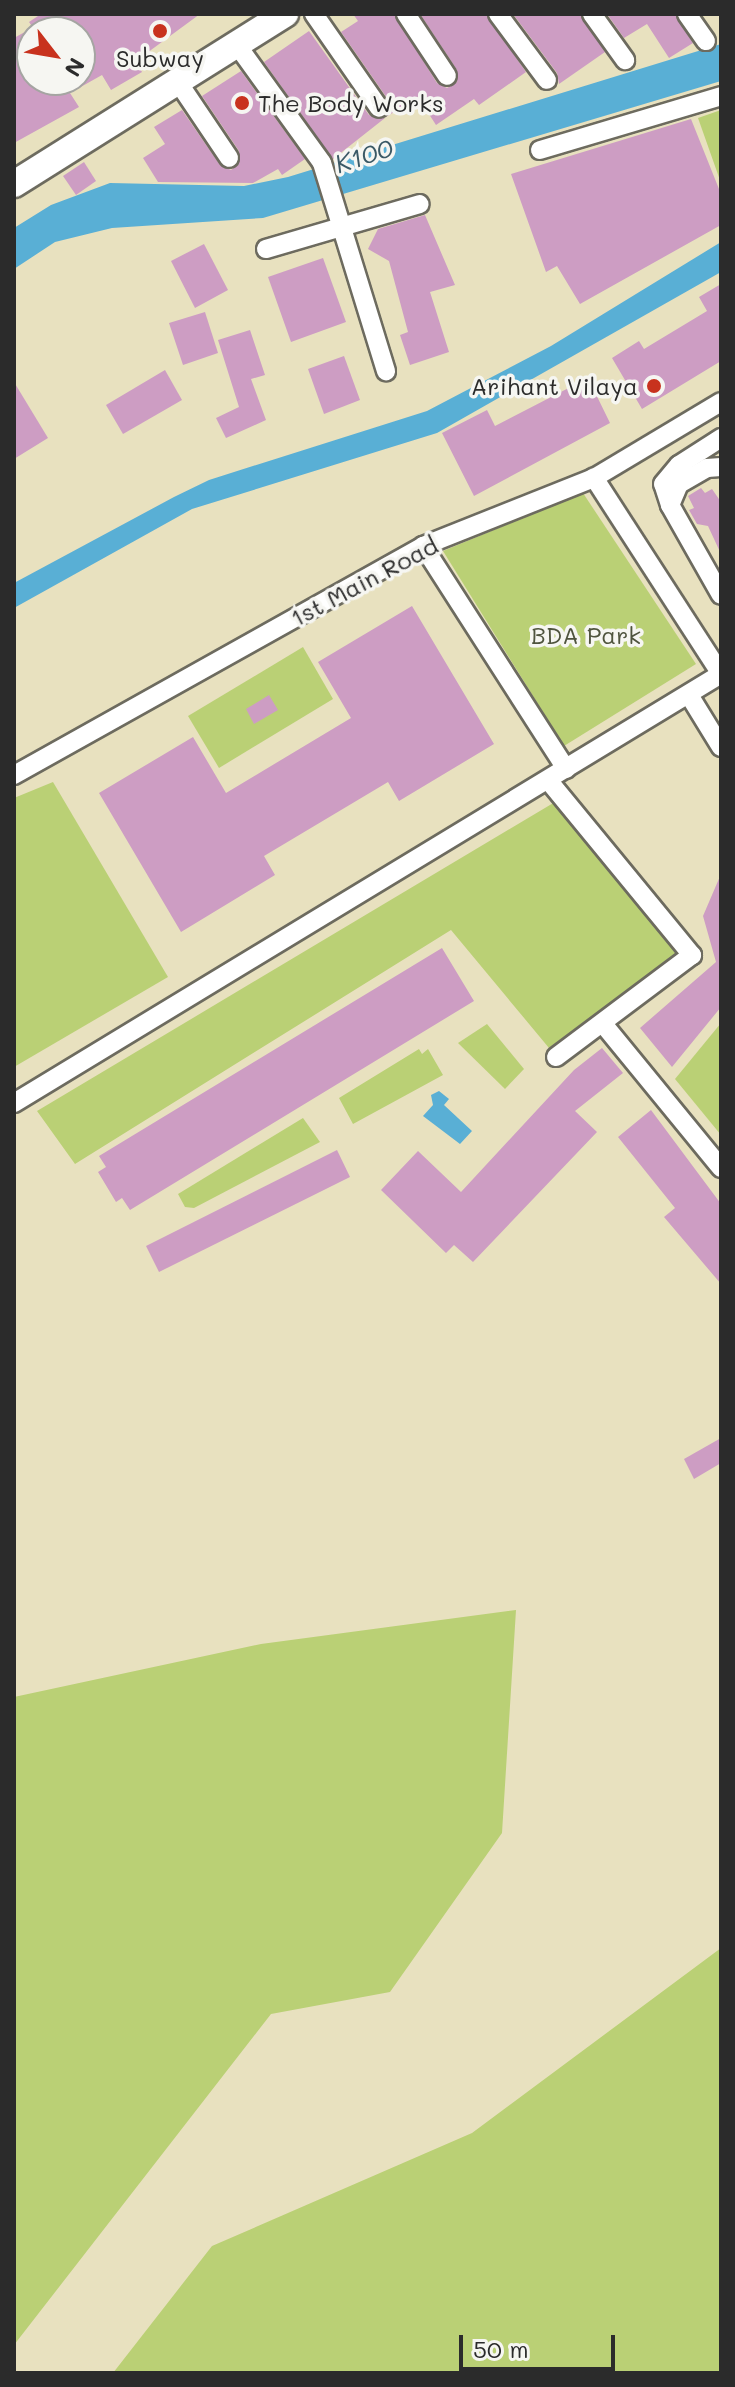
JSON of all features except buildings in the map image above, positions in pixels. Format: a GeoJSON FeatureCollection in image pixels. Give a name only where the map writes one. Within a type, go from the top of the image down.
{"type":"FeatureCollection","features":[{"type":"Feature","properties":{"kind":"street"},"geometry":{"type":"LineString","coordinates":[[14,184],[176,79],[285,14]]}},
{"type":"Feature","properties":{"kind":"street"},"geometry":{"type":"LineString","coordinates":[[314,14],[379,108]]}},
{"type":"Feature","properties":{"kind":"street"},"geometry":{"type":"LineString","coordinates":[[406,14],[447,76]]}},
{"type":"Feature","properties":{"kind":"street"},"geometry":{"type":"LineString","coordinates":[[498,14],[547,80]]}},
{"type":"Feature","properties":{"kind":"street"},"geometry":{"type":"LineString","coordinates":[[592,14],[625,60]]}},
{"type":"Feature","properties":{"kind":"street"},"geometry":{"type":"LineString","coordinates":[[687,14],[706,41]]}},
{"type":"Feature","properties":{"kind":"street"},"geometry":{"type":"LineString","coordinates":[[237,45],[322,163],[386,371]]}},
{"type":"Feature","properties":{"kind":"street"},"geometry":{"type":"LineString","coordinates":[[176,79],[229,158]]}},
{"type":"Feature","properties":{"kind":"street"},"geometry":{"type":"LineString","coordinates":[[540,150],[721,96]]}},
{"type":"Feature","properties":{"kind":"street"},"geometry":{"type":"LineString","coordinates":[[266,249],[420,204]]}},
{"type":"Feature","properties":{"kind":"street","name":"1st Main Road"},"geometry":{"type":"LineString","coordinates":[[14,775],[423,546],[594,478],[721,402]]}},
{"type":"Feature","properties":{"kind":"street"},"geometry":{"type":"LineString","coordinates":[[721,438],[679,465],[663,484],[670,505],[721,595]]}},
{"type":"Feature","properties":{"kind":"street"},"geometry":{"type":"LineString","coordinates":[[670,505],[679,484],[707,468],[721,467]]}},
{"type":"Feature","properties":{"kind":"street"},"geometry":{"type":"LineString","coordinates":[[14,1103],[721,674],[594,478]]}},
{"type":"Feature","properties":{"kind":"street"},"geometry":{"type":"LineString","coordinates":[[423,546],[566,769]]}},
{"type":"Feature","properties":{"kind":"street"},"geometry":{"type":"LineString","coordinates":[[689,695],[721,747]]}},
{"type":"Feature","properties":{"kind":"street"},"geometry":{"type":"LineString","coordinates":[[548,780],[692,955],[604,1025],[556,1057]]}},
{"type":"Feature","properties":{"kind":"street"},"geometry":{"type":"LineString","coordinates":[[604,1025],[721,1168]]}},
{"type":"Feature","properties":{"kind":"green space"},"geometry":{"type":"Polygon","coordinates":[[[721,110],[721,183],[698,118],[721,110]]]}},
{"type":"Feature","properties":{"kind":"green space","name":"BDA Park"},"geometry":{"type":"Polygon","coordinates":[[[583,493],[696,664],[564,746],[443,551],[583,493]]]}},
{"type":"Feature","properties":{"kind":"green space"},"geometry":{"type":"Polygon","coordinates":[[[303,647],[333,699],[219,768],[188,716],[303,647]]]}},
{"type":"Feature","properties":{"kind":"green space"},"geometry":{"type":"Polygon","coordinates":[[[53,782],[168,977],[14,1067],[14,798],[53,782]]]}},
{"type":"Feature","properties":{"kind":"green space"},"geometry":{"type":"Polygon","coordinates":[[[555,802],[677,954],[549,1048],[451,930],[75,1164],[37,1111],[555,802]]]}},
{"type":"Feature","properties":{"kind":"green space"},"geometry":{"type":"Polygon","coordinates":[[[721,1023],[721,1135],[675,1079],[721,1023]]]}},
{"type":"Feature","properties":{"kind":"green space"},"geometry":{"type":"Polygon","coordinates":[[[487,1024],[524,1069],[505,1089],[458,1043],[487,1024]]]}},
{"type":"Feature","properties":{"kind":"green space"},"geometry":{"type":"Polygon","coordinates":[[[419,1049],[422,1054],[428,1049],[443,1075],[353,1124],[339,1098],[419,1049]]]}},
{"type":"Feature","properties":{"kind":"green space"},"geometry":{"type":"Polygon","coordinates":[[[303,1118],[320,1142],[194,1208],[185,1207],[178,1194],[303,1118]]]}},
{"type":"Feature","properties":{"kind":"green space"},"geometry":{"type":"Polygon","coordinates":[[[516,1610],[502,1833],[390,1992],[271,2014],[14,2345],[14,1697],[261,1644],[516,1610]]]}},
{"type":"Feature","properties":{"kind":"green space"},"geometry":{"type":"Polygon","coordinates":[[[721,1948],[721,2373],[113,2373],[212,2246],[472,2133],[721,1948]]]}},
{"type":"Feature","properties":{"kind":"water","name":"K100"},"geometry":{"type":"Polygon","coordinates":[[[721,44],[721,81],[263,218],[112,228],[55,242],[14,269],[14,228],[51,205],[110,183],[244,186],[288,177],[721,44]]]}},
{"type":"Feature","properties":{"kind":"water"},"geometry":{"type":"Polygon","coordinates":[[[721,242],[721,272],[437,433],[192,509],[14,608],[14,583],[174,497],[209,480],[427,411],[551,346],[721,242]]]}},
{"type":"Feature","properties":{"kind":"water"},"geometry":{"type":"Polygon","coordinates":[[[439,1091],[449,1099],[444,1105],[472,1131],[460,1144],[423,1116],[433,1105],[431,1095],[439,1091]]]}},
{"type":"Feature","properties":{"kind":"place","name":"Subway"},"geometry":{"type":"Point","coordinates":[160,31]}},
{"type":"Feature","properties":{"kind":"place","name":"The Body Works"},"geometry":{"type":"Point","coordinates":[242,103]}},
{"type":"Feature","properties":{"kind":"place","name":"Arihant Vilaya"},"geometry":{"type":"Point","coordinates":[654,386]}}]}
